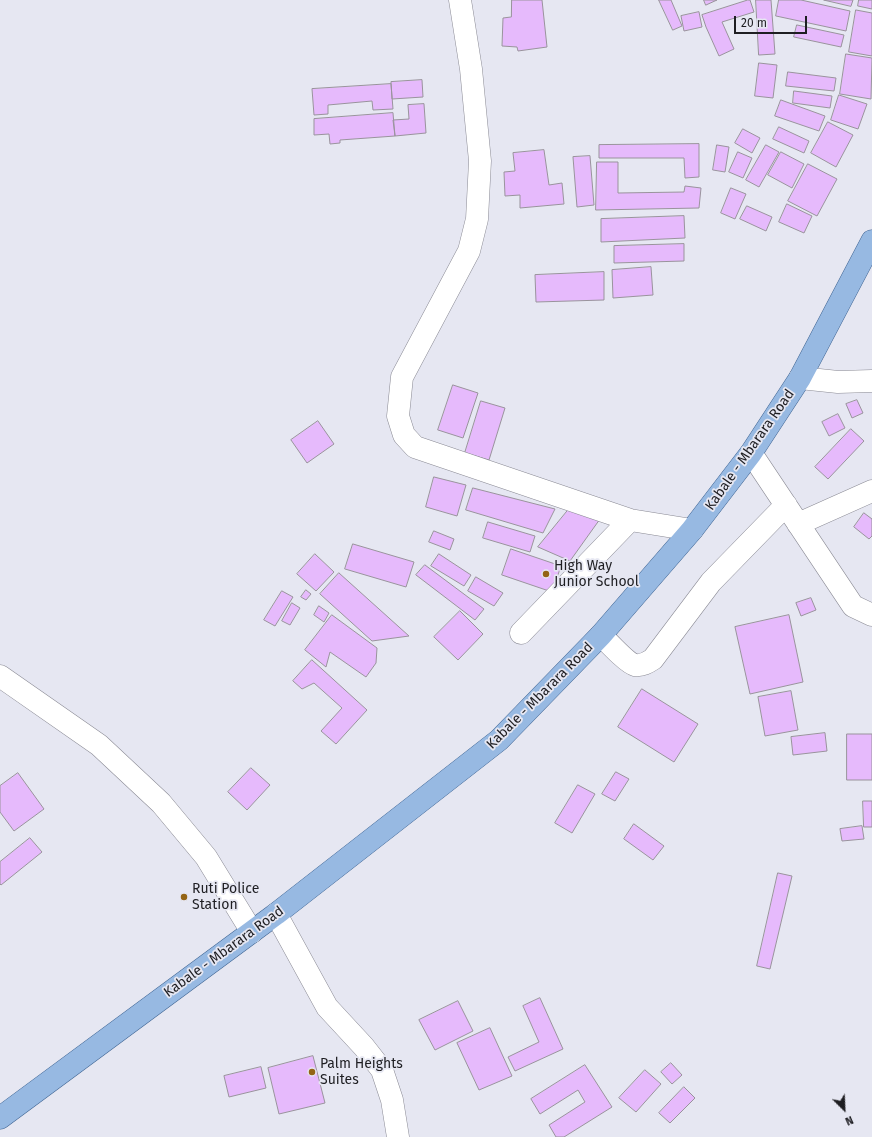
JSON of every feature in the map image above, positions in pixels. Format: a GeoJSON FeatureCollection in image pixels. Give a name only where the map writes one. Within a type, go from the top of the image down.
{"type":"FeatureCollection","features":[{"type":"Feature","properties":{"kind":"main road","name":"Kabale - Mbarara Road"},"geometry":{"type":"LineString","coordinates":[[0,1118],[276,914],[499,740],[601,635],[692,530],[751,453],[800,378],[872,241]]}},
{"type":"Feature","properties":{"kind":"street"},"geometry":{"type":"LineString","coordinates":[[460,0],[471,69],[480,161],[477,219],[469,251],[402,377],[398,416],[404,435],[415,447],[630,520],[692,530]]}},
{"type":"Feature","properties":{"kind":"street"},"geometry":{"type":"LineString","coordinates":[[800,378],[838,382],[872,381]]}},
{"type":"Feature","properties":{"kind":"street"},"geometry":{"type":"LineString","coordinates":[[751,453],[853,606],[872,615]]}},
{"type":"Feature","properties":{"kind":"street"},"geometry":{"type":"LineString","coordinates":[[798,524],[872,491]]}},
{"type":"Feature","properties":{"kind":"street"},"geometry":{"type":"LineString","coordinates":[[601,635],[634,665],[644,664],[653,659],[711,582],[786,505]]}},
{"type":"Feature","properties":{"kind":"street"},"geometry":{"type":"LineString","coordinates":[[521,633],[630,520]]}},
{"type":"Feature","properties":{"kind":"street"},"geometry":{"type":"LineString","coordinates":[[0,676],[99,745],[161,803],[206,857],[252,932]]}},
{"type":"Feature","properties":{"kind":"street"},"geometry":{"type":"LineString","coordinates":[[276,914],[327,1007],[364,1047],[382,1070],[392,1100],[398,1137]]}},
{"type":"Feature","properties":{"kind":"building"},"geometry":{"type":"Polygon","coordinates":[[[512,0],[542,0],[547,47],[518,51],[517,47],[502,46],[503,18],[511,17],[512,0]]]}},
{"type":"Feature","properties":{"kind":"building"},"geometry":{"type":"Polygon","coordinates":[[[659,0],[671,0],[682,26],[673,30],[659,0]]]}},
{"type":"Feature","properties":{"kind":"building"},"geometry":{"type":"Polygon","coordinates":[[[704,0],[717,0],[706,5],[704,0]]]}},
{"type":"Feature","properties":{"kind":"building"},"geometry":{"type":"Polygon","coordinates":[[[750,0],[754,12],[722,22],[734,49],[719,56],[702,15],[750,0]]]}},
{"type":"Feature","properties":{"kind":"building"},"geometry":{"type":"Polygon","coordinates":[[[756,0],[771,0],[775,54],[759,55],[756,0]]]}},
{"type":"Feature","properties":{"kind":"building"},"geometry":{"type":"Polygon","coordinates":[[[779,0],[801,0],[850,11],[846,31],[776,16],[779,0]]]}},
{"type":"Feature","properties":{"kind":"building"},"geometry":{"type":"Polygon","coordinates":[[[824,0],[853,0],[851,6],[824,0]]]}},
{"type":"Feature","properties":{"kind":"building"},"geometry":{"type":"Polygon","coordinates":[[[859,0],[872,0],[872,9],[858,6],[859,0]]]}},
{"type":"Feature","properties":{"kind":"building"},"geometry":{"type":"Polygon","coordinates":[[[856,10],[872,13],[872,56],[849,52],[856,10]]]}},
{"type":"Feature","properties":{"kind":"building"},"geometry":{"type":"Polygon","coordinates":[[[699,12],[702,27],[684,31],[681,16],[699,12]]]}},
{"type":"Feature","properties":{"kind":"building"},"geometry":{"type":"Polygon","coordinates":[[[797,25],[844,35],[841,47],[794,37],[797,25]]]}},
{"type":"Feature","properties":{"kind":"building"},"geometry":{"type":"Polygon","coordinates":[[[846,54],[872,58],[871,99],[840,94],[846,54]]]}},
{"type":"Feature","properties":{"kind":"building"},"geometry":{"type":"Polygon","coordinates":[[[759,63],[777,65],[773,98],[755,96],[759,63]]]}},
{"type":"Feature","properties":{"kind":"building"},"geometry":{"type":"Polygon","coordinates":[[[788,72],[836,78],[834,91],[786,86],[788,72]]]}},
{"type":"Feature","properties":{"kind":"building"},"geometry":{"type":"Polygon","coordinates":[[[422,80],[423,97],[392,99],[391,82],[422,80]]]}},
{"type":"Feature","properties":{"kind":"building"},"geometry":{"type":"Polygon","coordinates":[[[391,84],[393,109],[373,110],[372,101],[328,105],[328,114],[314,115],[312,89],[391,84]]]}},
{"type":"Feature","properties":{"kind":"building"},"geometry":{"type":"Polygon","coordinates":[[[794,91],[832,96],[830,108],[793,103],[794,91]]]}},
{"type":"Feature","properties":{"kind":"building"},"geometry":{"type":"Polygon","coordinates":[[[839,95],[867,104],[858,129],[831,120],[839,95]]]}},
{"type":"Feature","properties":{"kind":"building"},"geometry":{"type":"Polygon","coordinates":[[[781,100],[825,116],[819,131],[775,116],[781,100]]]}},
{"type":"Feature","properties":{"kind":"building"},"geometry":{"type":"Polygon","coordinates":[[[424,104],[426,133],[395,136],[393,120],[409,119],[408,105],[424,104]]]}},
{"type":"Feature","properties":{"kind":"building"},"geometry":{"type":"Polygon","coordinates":[[[393,113],[395,136],[340,140],[340,143],[330,144],[329,134],[314,135],[314,119],[393,113]]]}},
{"type":"Feature","properties":{"kind":"building"},"geometry":{"type":"Polygon","coordinates":[[[828,122],[853,135],[836,167],[811,153],[828,122]]]}},
{"type":"Feature","properties":{"kind":"building"},"geometry":{"type":"Polygon","coordinates":[[[779,127],[809,141],[804,153],[773,139],[779,127]]]}},
{"type":"Feature","properties":{"kind":"building"},"geometry":{"type":"Polygon","coordinates":[[[743,129],[760,138],[752,153],[735,143],[743,129]]]}},
{"type":"Feature","properties":{"kind":"building"},"geometry":{"type":"Polygon","coordinates":[[[699,144],[699,177],[685,178],[684,158],[599,158],[599,145],[699,144]]]}},
{"type":"Feature","properties":{"kind":"building"},"geometry":{"type":"Polygon","coordinates":[[[717,145],[729,147],[725,172],[713,170],[717,145]]]}},
{"type":"Feature","properties":{"kind":"building"},"geometry":{"type":"Polygon","coordinates":[[[766,145],[779,152],[759,187],[746,180],[766,145]]]}},
{"type":"Feature","properties":{"kind":"building"},"geometry":{"type":"Polygon","coordinates":[[[544,150],[549,185],[562,183],[564,204],[520,208],[520,195],[505,196],[504,172],[515,171],[513,153],[544,150]]]}},
{"type":"Feature","properties":{"kind":"building"},"geometry":{"type":"Polygon","coordinates":[[[738,152],[752,158],[743,178],[729,172],[738,152]]]}},
{"type":"Feature","properties":{"kind":"building"},"geometry":{"type":"Polygon","coordinates":[[[781,152],[804,164],[792,188],[768,175],[781,152]]]}},
{"type":"Feature","properties":{"kind":"building"},"geometry":{"type":"Polygon","coordinates":[[[590,156],[594,205],[577,207],[573,157],[590,156]]]}},
{"type":"Feature","properties":{"kind":"building"},"geometry":{"type":"Polygon","coordinates":[[[597,162],[618,162],[618,193],[684,192],[685,186],[701,188],[699,208],[596,210],[597,162]]]}},
{"type":"Feature","properties":{"kind":"building"},"geometry":{"type":"Polygon","coordinates":[[[808,164],[837,179],[817,216],[788,201],[808,164]]]}},
{"type":"Feature","properties":{"kind":"building"},"geometry":{"type":"Polygon","coordinates":[[[731,188],[746,194],[735,219],[721,213],[731,188]]]}},
{"type":"Feature","properties":{"kind":"building"},"geometry":{"type":"Polygon","coordinates":[[[787,204],[812,216],[804,233],[779,222],[787,204]]]}},
{"type":"Feature","properties":{"kind":"building"},"geometry":{"type":"Polygon","coordinates":[[[747,206],[772,217],[766,231],[740,219],[747,206]]]}},
{"type":"Feature","properties":{"kind":"building"},"geometry":{"type":"Polygon","coordinates":[[[684,216],[685,238],[601,242],[601,219],[684,216]]]}},
{"type":"Feature","properties":{"kind":"building"},"geometry":{"type":"Polygon","coordinates":[[[684,244],[684,261],[614,263],[614,246],[684,244]]]}},
{"type":"Feature","properties":{"kind":"building"},"geometry":{"type":"Polygon","coordinates":[[[651,267],[653,295],[613,298],[612,270],[651,267]]]}},
{"type":"Feature","properties":{"kind":"building"},"geometry":{"type":"Polygon","coordinates":[[[604,272],[604,300],[536,302],[535,275],[604,272]]]}},
{"type":"Feature","properties":{"kind":"building"},"geometry":{"type":"Polygon","coordinates":[[[453,385],[478,393],[463,438],[438,430],[453,385]]]}},
{"type":"Feature","properties":{"kind":"building"},"geometry":{"type":"Polygon","coordinates":[[[857,400],[863,413],[852,418],[846,404],[857,400]]]}},
{"type":"Feature","properties":{"kind":"building"},"geometry":{"type":"Polygon","coordinates":[[[481,401],[505,408],[489,460],[465,453],[481,401]]]}},
{"type":"Feature","properties":{"kind":"building"},"geometry":{"type":"Polygon","coordinates":[[[838,414],[845,428],[829,436],[822,422],[838,414]]]}},
{"type":"Feature","properties":{"kind":"building"},"geometry":{"type":"Polygon","coordinates":[[[318,421],[334,444],[307,463],[291,440],[318,421]]]}},
{"type":"Feature","properties":{"kind":"building"},"geometry":{"type":"Polygon","coordinates":[[[851,429],[864,441],[828,479],[815,467],[851,429]]]}},
{"type":"Feature","properties":{"kind":"building"},"geometry":{"type":"Polygon","coordinates":[[[434,477],[466,485],[457,516],[426,507],[434,477]]]}},
{"type":"Feature","properties":{"kind":"building"},"geometry":{"type":"Polygon","coordinates":[[[473,488],[555,509],[543,533],[466,510],[473,488]]]}},
{"type":"Feature","properties":{"kind":"building"},"geometry":{"type":"Polygon","coordinates":[[[569,509],[600,519],[570,561],[538,547],[569,509]]]}},
{"type":"Feature","properties":{"kind":"building"},"geometry":{"type":"Polygon","coordinates":[[[864,513],[872,519],[872,536],[869,539],[854,527],[864,513]]]}},
{"type":"Feature","properties":{"kind":"building"},"geometry":{"type":"Polygon","coordinates":[[[488,522],[535,536],[530,552],[483,538],[488,522]]]}},
{"type":"Feature","properties":{"kind":"building"},"geometry":{"type":"Polygon","coordinates":[[[434,531],[454,539],[450,550],[429,542],[434,531]]]}},
{"type":"Feature","properties":{"kind":"building"},"geometry":{"type":"Polygon","coordinates":[[[353,544],[414,562],[406,587],[345,569],[353,544]]]}},
{"type":"Feature","properties":{"kind":"building"},"geometry":{"type":"Polygon","coordinates":[[[511,549],[561,566],[552,592],[502,575],[511,549]]]}},
{"type":"Feature","properties":{"kind":"building"},"geometry":{"type":"Polygon","coordinates":[[[315,554],[334,572],[316,591],[297,574],[315,554]]]}},
{"type":"Feature","properties":{"kind":"building"},"geometry":{"type":"Polygon","coordinates":[[[439,554],[471,575],[464,586],[431,566],[439,554]]]}},
{"type":"Feature","properties":{"kind":"building"},"geometry":{"type":"Polygon","coordinates":[[[425,565],[484,609],[475,620],[416,575],[425,565]]]}},
{"type":"Feature","properties":{"kind":"building"},"geometry":{"type":"Polygon","coordinates":[[[339,573],[409,636],[372,641],[320,594],[339,573]]]}},
{"type":"Feature","properties":{"kind":"building"},"geometry":{"type":"Polygon","coordinates":[[[476,577],[503,593],[494,606],[468,591],[476,577]]]}},
{"type":"Feature","properties":{"kind":"building"},"geometry":{"type":"Polygon","coordinates":[[[306,590],[311,594],[306,600],[301,597],[306,590]]]}},
{"type":"Feature","properties":{"kind":"building"},"geometry":{"type":"Polygon","coordinates":[[[282,591],[293,597],[275,626],[264,620],[282,591]]]}},
{"type":"Feature","properties":{"kind":"building"},"geometry":{"type":"Polygon","coordinates":[[[811,598],[816,610],[801,616],[796,603],[811,598]]]}},
{"type":"Feature","properties":{"kind":"building"},"geometry":{"type":"Polygon","coordinates":[[[292,603],[300,608],[290,625],[282,621],[292,603]]]}},
{"type":"Feature","properties":{"kind":"building"},"geometry":{"type":"Polygon","coordinates":[[[319,606],[329,613],[324,622],[314,615],[319,606]]]}},
{"type":"Feature","properties":{"kind":"building"},"geometry":{"type":"Polygon","coordinates":[[[460,611],[483,634],[458,660],[434,637],[460,611]]]}},
{"type":"Feature","properties":{"kind":"building"},"geometry":{"type":"Polygon","coordinates":[[[332,615],[377,648],[376,663],[366,677],[330,652],[326,667],[305,650],[332,615]]]}},
{"type":"Feature","properties":{"kind":"building"},"geometry":{"type":"Polygon","coordinates":[[[789,615],[803,682],[750,694],[735,627],[789,615]]]}},
{"type":"Feature","properties":{"kind":"building"},"geometry":{"type":"Polygon","coordinates":[[[312,660],[367,710],[336,744],[321,731],[342,708],[314,683],[302,689],[293,681],[312,660]]]}},
{"type":"Feature","properties":{"kind":"building"},"geometry":{"type":"Polygon","coordinates":[[[642,689],[698,724],[674,762],[618,727],[642,689]]]}},
{"type":"Feature","properties":{"kind":"building"},"geometry":{"type":"Polygon","coordinates":[[[791,691],[798,730],[765,736],[758,697],[791,691]]]}},
{"type":"Feature","properties":{"kind":"building"},"geometry":{"type":"Polygon","coordinates":[[[825,733],[827,751],[793,755],[791,737],[825,733]]]}},
{"type":"Feature","properties":{"kind":"building"},"geometry":{"type":"Polygon","coordinates":[[[847,734],[872,734],[872,780],[847,780],[847,734]]]}},
{"type":"Feature","properties":{"kind":"building"},"geometry":{"type":"Polygon","coordinates":[[[251,768],[270,785],[247,810],[228,792],[251,768]]]}},
{"type":"Feature","properties":{"kind":"building"},"geometry":{"type":"Polygon","coordinates":[[[616,772],[629,779],[615,801],[602,794],[616,772]]]}},
{"type":"Feature","properties":{"kind":"building"},"geometry":{"type":"Polygon","coordinates":[[[18,773],[44,809],[14,831],[0,812],[0,786],[18,773]]]}},
{"type":"Feature","properties":{"kind":"building"},"geometry":{"type":"Polygon","coordinates":[[[578,785],[595,794],[572,833],[555,823],[578,785]]]}},
{"type":"Feature","properties":{"kind":"building"},"geometry":{"type":"Polygon","coordinates":[[[863,801],[872,801],[872,827],[864,827],[863,801]]]}},
{"type":"Feature","properties":{"kind":"building"},"geometry":{"type":"Polygon","coordinates":[[[634,824],[664,846],[653,860],[624,839],[634,824]]]}},
{"type":"Feature","properties":{"kind":"building"},"geometry":{"type":"Polygon","coordinates":[[[862,826],[864,839],[842,841],[840,829],[862,826]]]}},
{"type":"Feature","properties":{"kind":"building"},"geometry":{"type":"Polygon","coordinates":[[[30,838],[42,852],[1,885],[0,862],[30,838]]]}},
{"type":"Feature","properties":{"kind":"building"},"geometry":{"type":"Polygon","coordinates":[[[778,873],[792,876],[770,969],[757,966],[778,873]]]}},
{"type":"Feature","properties":{"kind":"building"},"geometry":{"type":"Polygon","coordinates":[[[540,998],[563,1049],[515,1071],[508,1057],[539,1042],[523,1006],[540,998]]]}},
{"type":"Feature","properties":{"kind":"building"},"geometry":{"type":"Polygon","coordinates":[[[458,1001],[473,1031],[435,1050],[419,1020],[458,1001]]]}},
{"type":"Feature","properties":{"kind":"building"},"geometry":{"type":"Polygon","coordinates":[[[490,1028],[512,1076],[479,1090],[457,1043],[490,1028]]]}},
{"type":"Feature","properties":{"kind":"building"},"geometry":{"type":"Polygon","coordinates":[[[313,1056],[325,1103],[279,1114],[268,1068],[313,1056]]]}},
{"type":"Feature","properties":{"kind":"building"},"geometry":{"type":"Polygon","coordinates":[[[671,1063],[682,1075],[672,1084],[661,1072],[671,1063]]]}},
{"type":"Feature","properties":{"kind":"building"},"geometry":{"type":"Polygon","coordinates":[[[585,1065],[612,1107],[564,1137],[556,1137],[549,1125],[585,1102],[578,1090],[540,1114],[531,1099],[585,1065]]]}},
{"type":"Feature","properties":{"kind":"building"},"geometry":{"type":"Polygon","coordinates":[[[261,1067],[266,1088],[229,1097],[224,1076],[261,1067]]]}},
{"type":"Feature","properties":{"kind":"building"},"geometry":{"type":"Polygon","coordinates":[[[645,1070],[661,1084],[636,1112],[619,1098],[645,1070]]]}},
{"type":"Feature","properties":{"kind":"building"},"geometry":{"type":"Polygon","coordinates":[[[684,1087],[695,1098],[670,1123],[659,1113],[684,1087]]]}},
{"type":"Feature","properties":{"kind":"place","name":"High Way Junior School"},"geometry":{"type":"Point","coordinates":[546,574]}},
{"type":"Feature","properties":{"kind":"place","name":"Ruti Police Station"},"geometry":{"type":"Point","coordinates":[184,897]}},
{"type":"Feature","properties":{"kind":"place","name":"Palm Heights Suites"},"geometry":{"type":"Point","coordinates":[312,1072]}}]}
